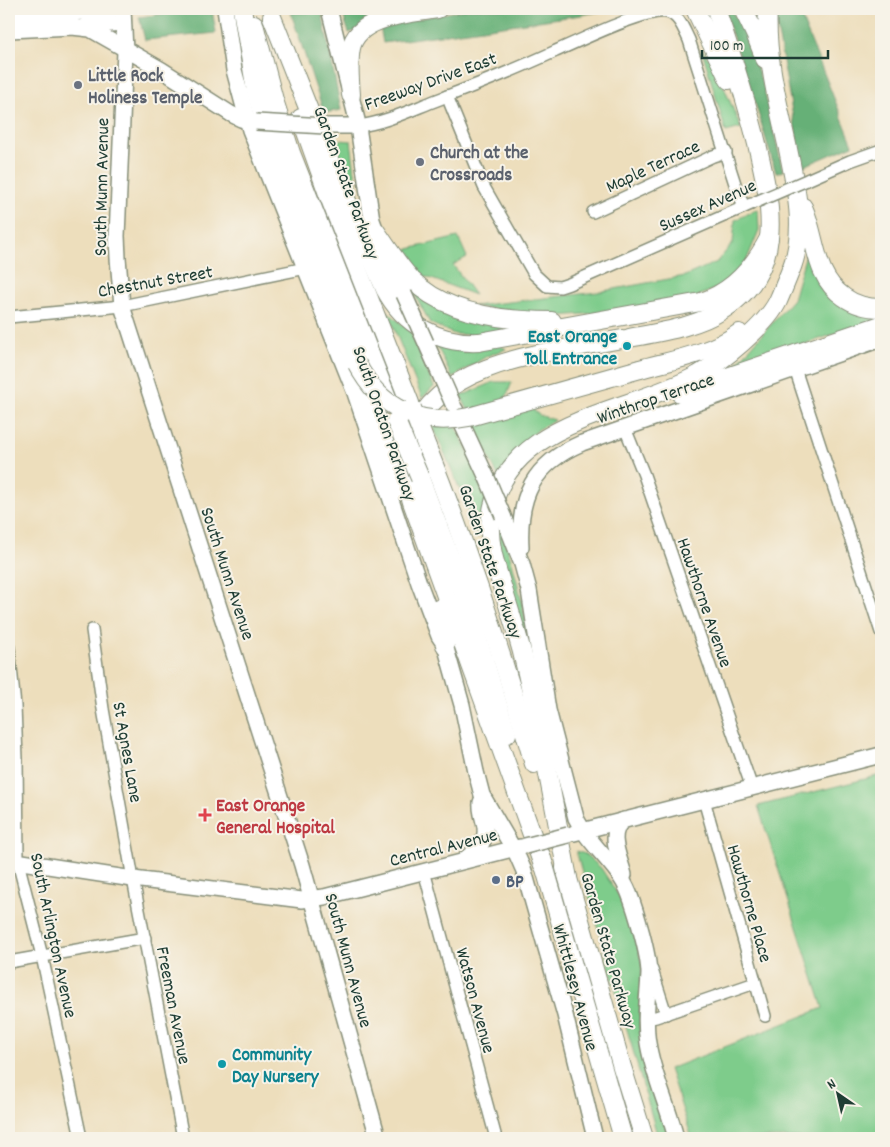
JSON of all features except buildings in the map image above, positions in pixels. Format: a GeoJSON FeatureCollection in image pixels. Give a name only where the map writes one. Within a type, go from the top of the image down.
{"type":"FeatureCollection","features":[{"type":"Feature","properties":{"kind":"highway"},"geometry":{"type":"LineString","coordinates":[[351,95],[350,53],[352,43],[359,32],[381,20],[438,9]]}},
{"type":"Feature","properties":{"kind":"highway"},"geometry":{"type":"LineString","coordinates":[[689,9],[708,34]]}},
{"type":"Feature","properties":{"kind":"highway"},"geometry":{"type":"LineString","coordinates":[[696,9],[734,92],[759,155]]}},
{"type":"Feature","properties":{"kind":"highway"},"geometry":{"type":"LineString","coordinates":[[543,865],[412,502],[405,476],[406,458],[412,435],[422,415],[439,396],[464,378],[484,369],[514,360],[626,339],[693,323],[726,308],[739,298],[754,279],[764,258],[769,238],[770,206],[746,100],[716,9]]}},
{"type":"Feature","properties":{"kind":"highway"},"geometry":{"type":"LineString","coordinates":[[568,878],[522,653],[493,554],[490,533],[491,517],[497,495],[508,474],[519,459],[535,444],[566,426],[690,379],[722,358],[744,340],[778,301],[791,272],[795,257],[799,223],[798,197],[775,92],[768,9]]}},
{"type":"Feature","properties":{"kind":"highway"},"geometry":{"type":"LineString","coordinates":[[271,13],[382,284],[395,306],[414,324],[432,334],[461,341],[479,342],[694,304],[714,298],[744,276],[758,258],[769,238]]}},
{"type":"Feature","properties":{"kind":"highway","name":"Garden State Parkway"},"geometry":{"type":"LineString","coordinates":[[271,13],[295,102],[312,152],[457,522],[489,615],[644,1138]]}},
{"type":"Feature","properties":{"kind":"highway"},"geometry":{"type":"LineString","coordinates":[[240,14],[256,91],[271,145],[380,426],[446,631],[445,644]]}},
{"type":"Feature","properties":{"kind":"highway","name":"Garden State Parkway"},"geometry":{"type":"LineString","coordinates":[[240,14],[270,87],[289,146],[463,592],[482,648],[519,774],[543,865],[622,1138]]}},
{"type":"Feature","properties":{"kind":"highway"},"geometry":{"type":"LineString","coordinates":[[9,15],[120,15]]}},
{"type":"Feature","properties":{"kind":"highway"},"geometry":{"type":"LineString","coordinates":[[747,16],[775,92]]}},
{"type":"Feature","properties":{"kind":"highway"},"geometry":{"type":"LineString","coordinates":[[798,197],[809,221],[820,265],[828,281],[851,302],[862,306],[881,308]]}},
{"type":"Feature","properties":{"kind":"highway"},"geometry":{"type":"LineString","coordinates":[[375,230],[413,281],[432,295],[464,309],[498,317],[545,321],[585,320],[630,315]]}},
{"type":"Feature","properties":{"kind":"highway"},"geometry":{"type":"LineString","coordinates":[[357,364],[371,387],[390,404],[412,415],[441,420],[469,416],[704,351],[728,340],[750,323],[773,296],[782,290]]}},
{"type":"Feature","properties":{"kind":"highway"},"geometry":{"type":"LineString","coordinates":[[638,400],[657,401],[881,325]]}},
{"type":"Feature","properties":{"kind":"main road","name":"South Oraton Parkway"},"geometry":{"type":"LineString","coordinates":[[240,14],[234,70],[269,180],[365,418],[426,602],[439,636],[445,644],[462,705],[482,795],[519,847]]}},
{"type":"Feature","properties":{"kind":"main road"},"geometry":{"type":"LineString","coordinates":[[72,27],[120,15]]}},
{"type":"Feature","properties":{"kind":"main road","name":"South Munn Avenue"},"geometry":{"type":"LineString","coordinates":[[120,15],[125,50],[117,236],[122,306],[312,899],[378,1138]]}},
{"type":"Feature","properties":{"kind":"main road"},"geometry":{"type":"LineString","coordinates":[[331,15],[358,126],[367,197],[375,230],[487,478],[522,564],[534,619],[548,710],[574,814],[575,833],[616,870],[629,893]]}},
{"type":"Feature","properties":{"kind":"main road","name":"Freeway Drive East"},"geometry":{"type":"LineString","coordinates":[[9,30],[72,27],[95,31],[162,70],[231,114],[252,122],[358,126]]}},
{"type":"Feature","properties":{"kind":"main road","name":"Winthrop Terrace"},"geometry":{"type":"LineString","coordinates":[[522,564],[521,510],[528,491],[538,476],[552,461],[569,449],[881,339]]}},
{"type":"Feature","properties":{"kind":"main road","name":"Central Avenue"},"geometry":{"type":"LineString","coordinates":[[14,861],[133,879],[290,899],[312,899],[881,755]]}},
{"type":"Feature","properties":{"kind":"main road"},"geometry":{"type":"LineString","coordinates":[[458,863],[477,850],[484,840],[486,834],[485,825],[480,808],[482,795]]}},
{"type":"Feature","properties":{"kind":"main road"},"geometry":{"type":"LineString","coordinates":[[624,820],[617,827],[615,835],[646,952],[649,974],[646,1019],[649,1052],[676,1138]]}},
{"type":"Feature","properties":{"kind":"main road","name":"Whittlesey Avenue"},"geometry":{"type":"LineString","coordinates":[[519,847],[595,1138]]}},
{"type":"Feature","properties":{"kind":"street","name":"Freeway Drive East"},"geometry":{"type":"LineString","coordinates":[[358,126],[386,120],[508,73],[618,24],[659,12],[669,12],[681,23],[689,40],[726,152]]}},
{"type":"Feature","properties":{"kind":"street","name":"Sussex Avenue"},"geometry":{"type":"LineString","coordinates":[[447,96],[484,187],[534,274],[547,286],[560,287],[569,284],[850,161],[881,150]]}},
{"type":"Feature","properties":{"kind":"street"},"geometry":{"type":"LineString","coordinates":[[726,152],[744,207]]}},
{"type":"Feature","properties":{"kind":"street","name":"Maple Terrace"},"geometry":{"type":"LineString","coordinates":[[593,212],[713,156],[726,152]]}},
{"type":"Feature","properties":{"kind":"street","name":"Chestnut Street"},"geometry":{"type":"LineString","coordinates":[[9,317],[122,306],[306,268]]}},
{"type":"Feature","properties":{"kind":"street"},"geometry":{"type":"LineString","coordinates":[[796,369],[881,632]]}},
{"type":"Feature","properties":{"kind":"street","name":"Hawthorne Avenue"},"geometry":{"type":"LineString","coordinates":[[625,428],[644,475],[752,788]]}},
{"type":"Feature","properties":{"kind":"street","name":"St Agnes Lane"},"geometry":{"type":"LineString","coordinates":[[92,630],[103,709],[133,879]]}},
{"type":"Feature","properties":{"kind":"street","name":"South Arlington Avenue"},"geometry":{"type":"LineString","coordinates":[[9,648],[18,759],[14,861],[42,956],[82,1138]]}},
{"type":"Feature","properties":{"kind":"street","name":"Hawthorne Place"},"geometry":{"type":"LineString","coordinates":[[704,800],[765,1016]]}},
{"type":"Feature","properties":{"kind":"street","name":"Watson Avenue"},"geometry":{"type":"LineString","coordinates":[[424,872],[496,1138]]}},
{"type":"Feature","properties":{"kind":"street","name":"Freeman Avenue"},"geometry":{"type":"LineString","coordinates":[[133,879],[182,1138]]}},
{"type":"Feature","properties":{"kind":"street"},"geometry":{"type":"LineString","coordinates":[[9,962],[145,938]]}},
{"type":"Feature","properties":{"kind":"street"},"geometry":{"type":"LineString","coordinates":[[646,952],[666,1014]]}},
{"type":"Feature","properties":{"kind":"street"},"geometry":{"type":"LineString","coordinates":[[646,1019],[666,1014],[755,982]]}},
{"type":"Feature","properties":{"kind":"green space"},"geometry":{"type":"Polygon","coordinates":[[[212,9],[216,33],[145,40],[139,17],[212,9]]]}},
{"type":"Feature","properties":{"kind":"green space"},"geometry":{"type":"Polygon","coordinates":[[[341,9],[411,9],[349,33],[341,9]]]}},
{"type":"Feature","properties":{"kind":"green space"},"geometry":{"type":"Polygon","coordinates":[[[468,9],[615,9],[383,43],[380,26],[468,9]]]}},
{"type":"Feature","properties":{"kind":"green space"},"geometry":{"type":"Polygon","coordinates":[[[723,9],[730,9],[740,22],[763,85],[783,171],[776,173],[751,89],[723,9]]]}},
{"type":"Feature","properties":{"kind":"green space"},"geometry":{"type":"Polygon","coordinates":[[[777,9],[798,9],[853,145],[802,167],[776,22],[777,9]]]}},
{"type":"Feature","properties":{"kind":"green space"},"geometry":{"type":"Polygon","coordinates":[[[322,12],[341,110],[324,113],[291,13],[322,12]]]}},
{"type":"Feature","properties":{"kind":"green space"},"geometry":{"type":"Polygon","coordinates":[[[702,50],[716,68],[741,128],[726,132],[702,50]]]}},
{"type":"Feature","properties":{"kind":"green space"},"geometry":{"type":"Polygon","coordinates":[[[329,139],[351,141],[359,203],[329,139]]]}},
{"type":"Feature","properties":{"kind":"green space"},"geometry":{"type":"Polygon","coordinates":[[[758,209],[759,230],[745,264],[724,285],[694,298],[612,312],[543,317],[474,306],[598,292],[685,276],[717,262],[733,243],[735,220],[758,209]]]}},
{"type":"Feature","properties":{"kind":"green space"},"geometry":{"type":"Polygon","coordinates":[[[458,237],[467,257],[453,265],[475,295],[413,272],[400,251],[458,237]]]}},
{"type":"Feature","properties":{"kind":"green space"},"geometry":{"type":"Polygon","coordinates":[[[808,247],[818,278],[881,314],[881,318],[732,369],[793,299],[808,247]]]}},
{"type":"Feature","properties":{"kind":"green space"},"geometry":{"type":"Polygon","coordinates":[[[413,291],[514,328],[482,335],[454,334],[430,323],[413,291]]]}},
{"type":"Feature","properties":{"kind":"green space"},"geometry":{"type":"Polygon","coordinates":[[[387,311],[410,331],[434,387],[422,398],[387,311]]]}},
{"type":"Feature","properties":{"kind":"green space"},"geometry":{"type":"Polygon","coordinates":[[[434,339],[496,343],[506,349],[487,356],[452,378],[434,339]]]}},
{"type":"Feature","properties":{"kind":"green space"},"geometry":{"type":"Polygon","coordinates":[[[494,382],[512,382],[505,400],[469,412],[461,396],[494,382]]]}},
{"type":"Feature","properties":{"kind":"green space"},"geometry":{"type":"Polygon","coordinates":[[[528,405],[539,415],[555,420],[539,429],[519,447],[499,478],[471,421],[528,405]]]}},
{"type":"Feature","properties":{"kind":"green space"},"geometry":{"type":"Polygon","coordinates":[[[432,424],[455,424],[487,493],[480,536],[478,538],[464,499],[432,424]]]}},
{"type":"Feature","properties":{"kind":"green space"},"geometry":{"type":"Polygon","coordinates":[[[496,516],[513,565],[531,651],[527,650],[501,563],[496,516]]]}},
{"type":"Feature","properties":{"kind":"green space"},"geometry":{"type":"Polygon","coordinates":[[[881,775],[881,1138],[692,1138],[669,1069],[823,1008],[758,806],[881,775]]]}},
{"type":"Feature","properties":{"kind":"green space"},"geometry":{"type":"Polygon","coordinates":[[[576,851],[585,854],[601,868],[619,896],[635,935],[642,966],[639,1028],[669,1138],[658,1138],[576,851]]]}},
{"type":"Feature","properties":{"kind":"place","name":"Little Rock Holiness Temple"},"geometry":{"type":"Point","coordinates":[78,85]}},
{"type":"Feature","properties":{"kind":"place","name":"Church at the Crossroads"},"geometry":{"type":"Point","coordinates":[420,162]}},
{"type":"Feature","properties":{"kind":"place","name":"East Orange Toll Entrance"},"geometry":{"type":"Point","coordinates":[627,346]}},
{"type":"Feature","properties":{"kind":"place","name":"East Orange General Hospital"},"geometry":{"type":"Point","coordinates":[205,815]}},
{"type":"Feature","properties":{"kind":"place","name":"BP"},"geometry":{"type":"Point","coordinates":[496,880]}},
{"type":"Feature","properties":{"kind":"place","name":"Community Day Nursery"},"geometry":{"type":"Point","coordinates":[222,1064]}}]}
